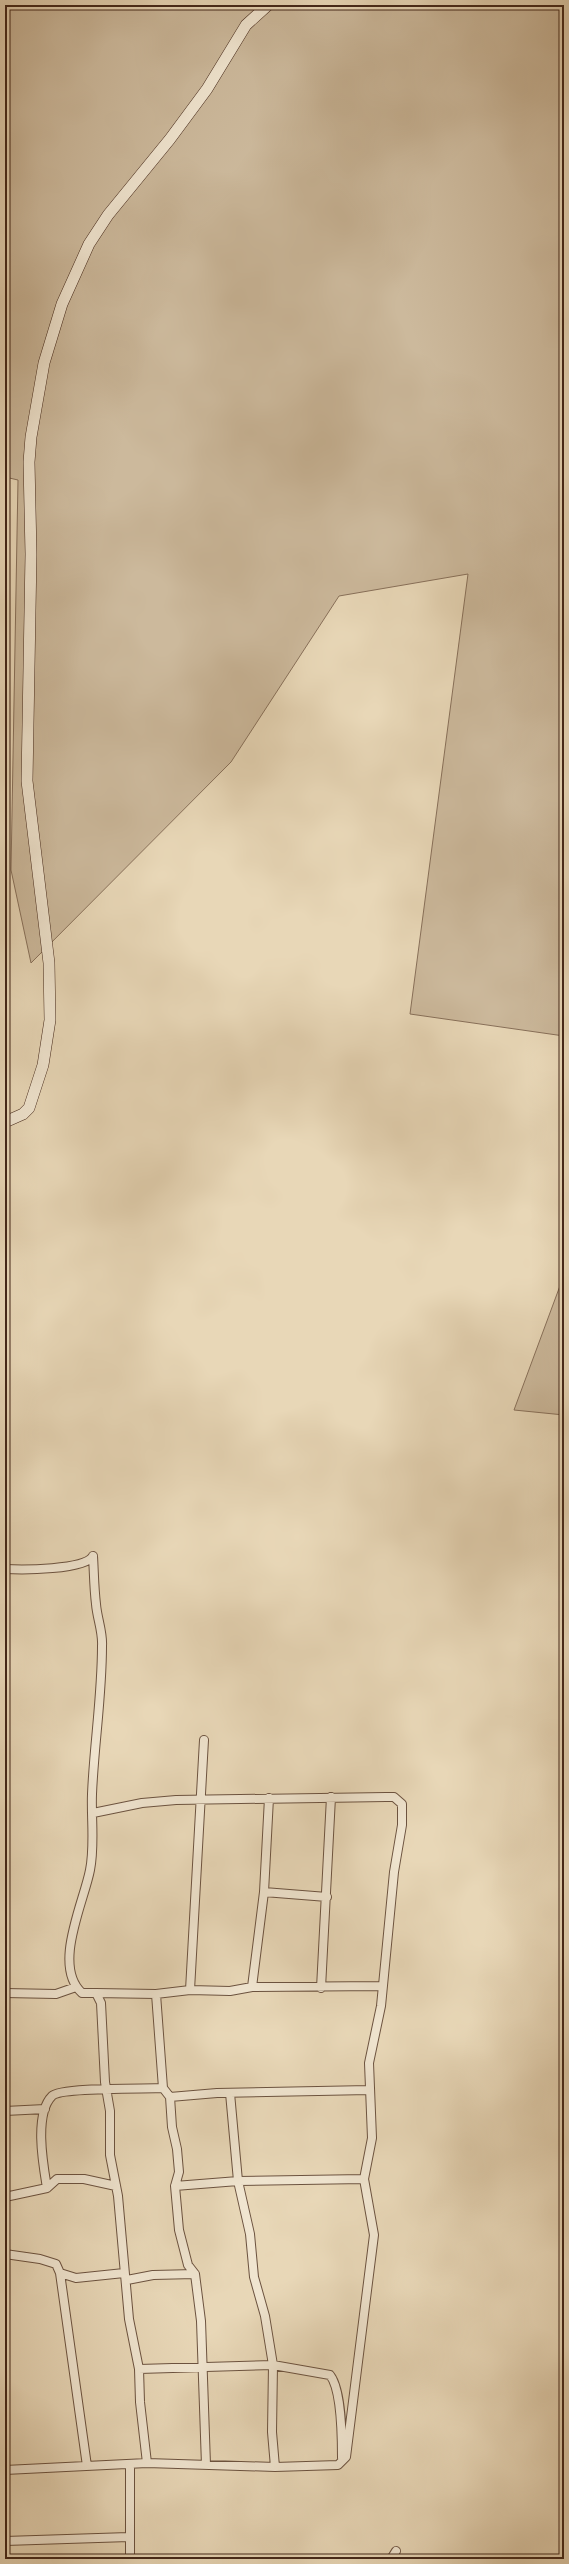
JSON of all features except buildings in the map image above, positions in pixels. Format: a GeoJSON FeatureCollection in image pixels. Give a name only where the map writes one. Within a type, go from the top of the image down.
{"type":"FeatureCollection","features":[{"type":"Feature","properties":{"kind":"main road"},"geometry":{"type":"LineString","coordinates":[[5,1122],[23,1114],[31,1104],[43,1065],[50,1020],[49,963],[27,781],[31,554],[29,462],[31,437],[43,367],[62,304],[89,244],[108,215],[170,139],[207,89],[246,25],[268,5]]}},
{"type":"Feature","properties":{"kind":"street"},"geometry":{"type":"LineString","coordinates":[[5,1569],[38,1569],[86,1563],[93,1556],[96,1606],[102,1644],[90,1868],[85,1892],[73,1925],[71,1975],[76,1987],[82,1993],[156,1994],[190,1990],[230,1991],[252,1987],[321,1988],[384,1986]]}},
{"type":"Feature","properties":{"kind":"street"},"geometry":{"type":"LineString","coordinates":[[190,1990],[202,1800],[201,1762],[204,1740]]}},
{"type":"Feature","properties":{"kind":"street"},"geometry":{"type":"LineString","coordinates":[[321,1988],[327,1897],[330,1797]]}},
{"type":"Feature","properties":{"kind":"street"},"geometry":{"type":"LineString","coordinates":[[5,2470],[147,2463],[197,2463],[206,2466],[275,2467],[331,2465],[342,2462],[346,2457],[352,2418],[374,2235],[364,2179],[372,2138],[369,2063],[377,2034],[384,1986],[394,1872],[402,1825],[402,1804],[394,1797],[269,1798],[151,1802],[93,1813]]}},
{"type":"Feature","properties":{"kind":"street"},"geometry":{"type":"LineString","coordinates":[[252,1987],[264,1892],[269,1798]]}},
{"type":"Feature","properties":{"kind":"street"},"geometry":{"type":"LineString","coordinates":[[264,1892],[327,1897]]}},
{"type":"Feature","properties":{"kind":"street"},"geometry":{"type":"LineString","coordinates":[[5,1993],[56,1994],[76,1987]]}},
{"type":"Feature","properties":{"kind":"street"},"geometry":{"type":"LineString","coordinates":[[96,1993],[101,2003],[107,2091],[110,2111],[110,2155],[116,2186],[130,2319],[139,2369],[140,2402],[147,2463]]}},
{"type":"Feature","properties":{"kind":"street"},"geometry":{"type":"LineString","coordinates":[[156,1994],[163,2088],[170,2097],[172,2127],[178,2149],[180,2172],[175,2186],[183,2246],[188,2265],[195,2274],[204,2366],[206,2466]]}},
{"type":"Feature","properties":{"kind":"street"},"geometry":{"type":"LineString","coordinates":[[47,2188],[41,2126],[45,2109],[52,2096],[60,2090],[107,2091],[163,2088]]}},
{"type":"Feature","properties":{"kind":"street"},"geometry":{"type":"LineString","coordinates":[[170,2097],[230,2093],[369,2090]]}},
{"type":"Feature","properties":{"kind":"street"},"geometry":{"type":"LineString","coordinates":[[230,2093],[238,2181],[250,2234],[254,2277],[265,2316],[274,2365],[272,2432],[275,2467]]}},
{"type":"Feature","properties":{"kind":"street"},"geometry":{"type":"LineString","coordinates":[[5,2111],[45,2109]]}},
{"type":"Feature","properties":{"kind":"street"},"geometry":{"type":"LineString","coordinates":[[5,2197],[47,2188],[57,2179],[84,2179],[116,2186]]}},
{"type":"Feature","properties":{"kind":"street"},"geometry":{"type":"LineString","coordinates":[[175,2186],[238,2181],[364,2179]]}},
{"type":"Feature","properties":{"kind":"street"},"geometry":{"type":"LineString","coordinates":[[5,2254],[40,2259],[56,2264],[60,2273],[87,2466]]}},
{"type":"Feature","properties":{"kind":"street"},"geometry":{"type":"LineString","coordinates":[[60,2273],[76,2278],[195,2274]]}},
{"type":"Feature","properties":{"kind":"street"},"geometry":{"type":"LineString","coordinates":[[139,2369],[274,2365],[323,2372],[330,2375],[334,2380],[342,2433],[342,2462]]}},
{"type":"Feature","properties":{"kind":"street"},"geometry":{"type":"LineString","coordinates":[[130,2464],[130,2559]]}},
{"type":"Feature","properties":{"kind":"street"},"geometry":{"type":"LineString","coordinates":[[5,2541],[129,2537]]}},
{"type":"Feature","properties":{"kind":"street"},"geometry":{"type":"LineString","coordinates":[[391,2559],[396,2551]]}},
{"type":"Feature","properties":{"kind":"shaded area"},"geometry":{"type":"Polygon","coordinates":[[[5,5],[564,5],[564,1036],[410,1014],[468,574],[339,596],[231,762],[31,963],[11,870],[18,480],[5,477],[5,5]]]}},
{"type":"Feature","properties":{"kind":"shaded area"},"geometry":{"type":"Polygon","coordinates":[[[564,1275],[564,1415],[514,1410],[564,1275]]]}}]}
